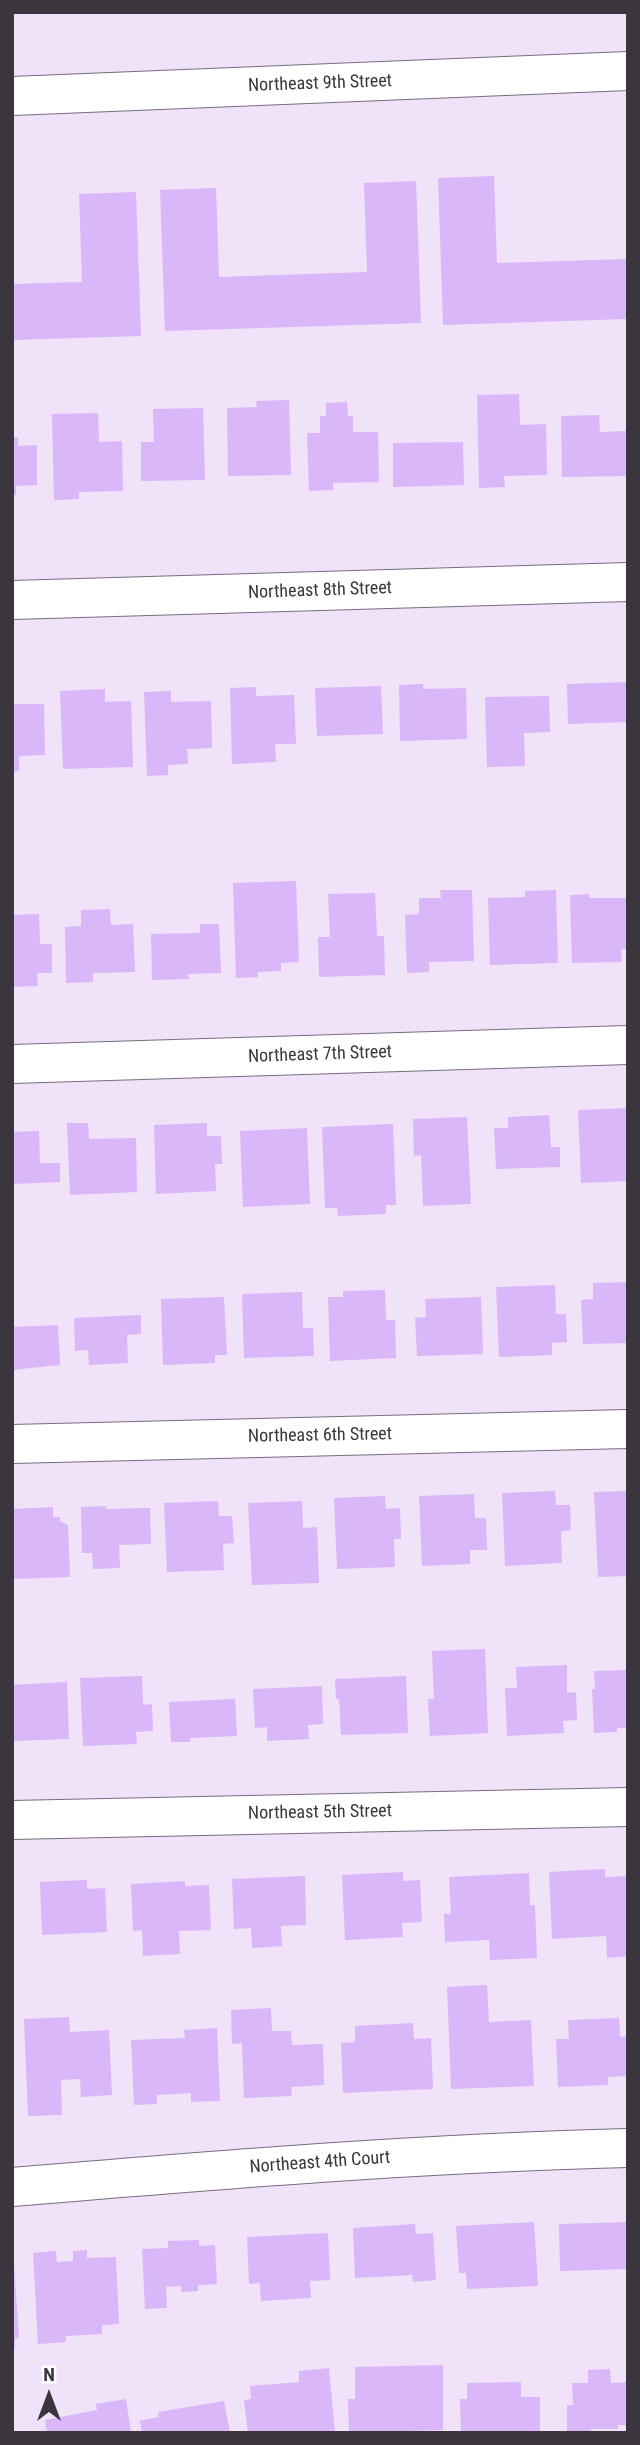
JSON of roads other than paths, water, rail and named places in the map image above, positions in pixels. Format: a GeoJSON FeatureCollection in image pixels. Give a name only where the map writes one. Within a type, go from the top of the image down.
{"type":"FeatureCollection","features":[{"type":"Feature","properties":{"kind":"street","name":"Northeast 9th Street"},"geometry":{"type":"LineString","coordinates":[[12,96],[628,71]]}},
{"type":"Feature","properties":{"kind":"street","name":"Northeast 8th Street"},"geometry":{"type":"LineString","coordinates":[[12,600],[628,582]]}},
{"type":"Feature","properties":{"kind":"street","name":"Northeast 7th Street"},"geometry":{"type":"LineString","coordinates":[[12,1064],[628,1045]]}},
{"type":"Feature","properties":{"kind":"street","name":"Northeast 6th Street"},"geometry":{"type":"LineString","coordinates":[[12,1444],[628,1429]]}},
{"type":"Feature","properties":{"kind":"street","name":"Northeast 5th Street"},"geometry":{"type":"LineString","coordinates":[[12,1820],[628,1807]]}},
{"type":"Feature","properties":{"kind":"street","name":"Northeast 4th Court"},"geometry":{"type":"LineString","coordinates":[[12,2187],[232,2168],[505,2151],[628,2148]]}}]}
